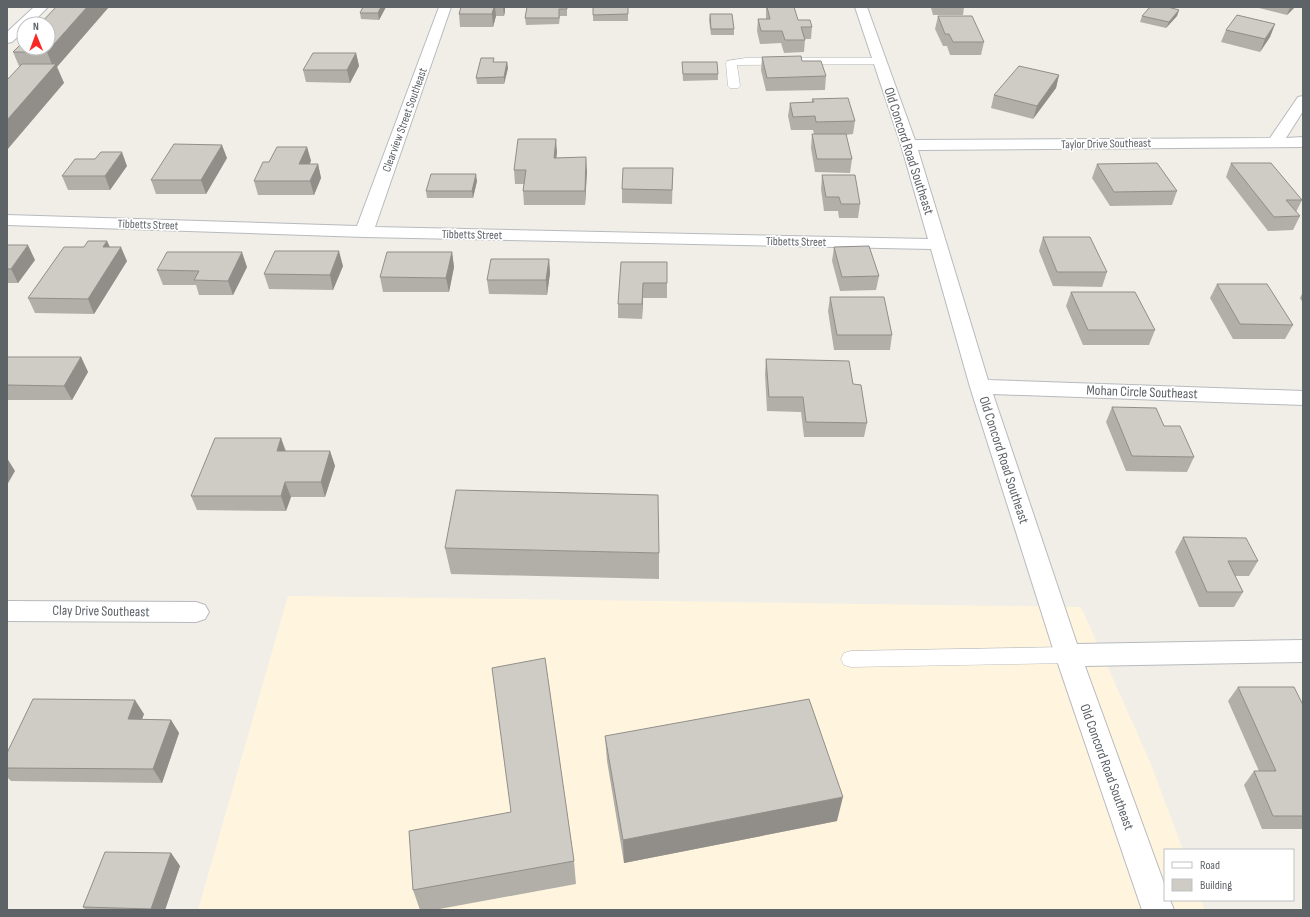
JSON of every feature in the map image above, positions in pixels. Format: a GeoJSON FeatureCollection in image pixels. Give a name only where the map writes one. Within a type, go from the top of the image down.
{"type":"FeatureCollection","features":[{"type":"Feature","properties":{"kind":"street"},"geometry":{"type":"LineString","coordinates":[[7,39],[42,7]]}},
{"type":"Feature","properties":{"kind":"street","name":"Clearview Street Southeast"},"geometry":{"type":"LineString","coordinates":[[364,232],[445,7]]}},
{"type":"Feature","properties":{"kind":"street","name":"Old Concord Road Southeast"},"geometry":{"type":"LineString","coordinates":[[861,7],[909,145],[980,387],[1068,655],[1158,910]]}},
{"type":"Feature","properties":{"kind":"street"},"geometry":{"type":"LineString","coordinates":[[1275,142],[1303,100]]}},
{"type":"Feature","properties":{"kind":"street","name":"Taylor Drive Southeast"},"geometry":{"type":"LineString","coordinates":[[909,145],[957,146],[1303,142]]}},
{"type":"Feature","properties":{"kind":"street","name":"Tibbetts Street"},"geometry":{"type":"LineString","coordinates":[[7,220],[364,232],[684,240],[938,244]]}},
{"type":"Feature","properties":{"kind":"street","name":"Mohan Circle Southeast"},"geometry":{"type":"LineString","coordinates":[[980,387],[1303,398]]}},
{"type":"Feature","properties":{"kind":"street","name":"Clay Drive Southeast"},"geometry":{"type":"LineString","coordinates":[[7,610],[196,612]]}},
{"type":"Feature","properties":{"kind":"street"},"geometry":{"type":"LineString","coordinates":[[1068,655],[1303,651]]}},
{"type":"Feature","properties":{"kind":"lane"},"geometry":{"type":"LineString","coordinates":[[734,86],[731,63],[746,61],[880,62]]}},
{"type":"Feature","properties":{"kind":"lane"},"geometry":{"type":"LineString","coordinates":[[851,659],[1068,655]]}},
{"type":"Feature","properties":{"kind":"shaded area"},"geometry":{"type":"Polygon","coordinates":[[[288,596],[1081,607],[1150,762],[1183,849],[1164,849],[1164,901],[1201,901],[1205,910],[198,910],[288,596]]]}},
{"type":"Feature","properties":{"kind":"building"},"geometry":{"type":"Polygon","coordinates":[[[56,7],[87,7],[56,42],[56,16],[48,16],[56,7]]]}},
{"type":"Feature","properties":{"kind":"building"},"geometry":{"type":"Polygon","coordinates":[[[363,7],[381,7],[378,13],[360,13],[363,7]]]}},
{"type":"Feature","properties":{"kind":"building"},"geometry":{"type":"Polygon","coordinates":[[[461,7],[494,7],[492,14],[459,14],[461,7]]]}},
{"type":"Feature","properties":{"kind":"building"},"geometry":{"type":"Polygon","coordinates":[[[527,7],[567,7],[567,9],[559,9],[559,18],[525,18],[527,7]]]}},
{"type":"Feature","properties":{"kind":"building"},"geometry":{"type":"Polygon","coordinates":[[[593,7],[628,7],[628,14],[593,15],[593,7]]]}},
{"type":"Feature","properties":{"kind":"building"},"geometry":{"type":"Polygon","coordinates":[[[767,7],[794,7],[798,20],[810,20],[812,27],[801,27],[805,40],[785,40],[782,31],[761,31],[758,19],[770,19],[767,7]]]}},
{"type":"Feature","properties":{"kind":"building"},"geometry":{"type":"Polygon","coordinates":[[[1150,7],[1168,7],[1179,10],[1169,22],[1142,16],[1150,7]]]}},
{"type":"Feature","properties":{"kind":"building"},"geometry":{"type":"Polygon","coordinates":[[[710,14],[732,14],[734,29],[711,29],[710,14]]]}},
{"type":"Feature","properties":{"kind":"building"},"geometry":{"type":"Polygon","coordinates":[[[1237,15],[1275,24],[1265,39],[1226,30],[1237,15]]]}},
{"type":"Feature","properties":{"kind":"building"},"geometry":{"type":"Polygon","coordinates":[[[938,16],[972,16],[984,42],[953,42],[949,34],[945,34],[938,16]]]}},
{"type":"Feature","properties":{"kind":"building"},"geometry":{"type":"Polygon","coordinates":[[[313,53],[356,53],[347,70],[303,70],[313,53]]]}},
{"type":"Feature","properties":{"kind":"building"},"geometry":{"type":"Polygon","coordinates":[[[801,56],[802,61],[821,61],[826,76],[767,78],[762,57],[801,56]]]}},
{"type":"Feature","properties":{"kind":"building"},"geometry":{"type":"Polygon","coordinates":[[[481,58],[494,58],[493,62],[507,62],[504,77],[476,78],[481,58]]]}},
{"type":"Feature","properties":{"kind":"building"},"geometry":{"type":"Polygon","coordinates":[[[682,62],[717,62],[718,74],[683,74],[682,62]]]}},
{"type":"Feature","properties":{"kind":"building"},"geometry":{"type":"Polygon","coordinates":[[[22,64],[56,64],[7,120],[7,80],[22,64]]]}},
{"type":"Feature","properties":{"kind":"building"},"geometry":{"type":"Polygon","coordinates":[[[1019,66],[1059,75],[1037,106],[994,95],[1019,66]]]}},
{"type":"Feature","properties":{"kind":"building"},"geometry":{"type":"Polygon","coordinates":[[[848,98],[855,121],[816,122],[815,116],[793,117],[790,103],[814,102],[812,99],[848,98]]]}},
{"type":"Feature","properties":{"kind":"building"},"geometry":{"type":"Polygon","coordinates":[[[812,134],[846,134],[852,159],[817,159],[812,134]]]}},
{"type":"Feature","properties":{"kind":"building"},"geometry":{"type":"Polygon","coordinates":[[[518,139],[556,139],[554,158],[586,157],[585,191],[523,191],[526,170],[514,170],[518,139]]]}},
{"type":"Feature","properties":{"kind":"building"},"geometry":{"type":"Polygon","coordinates":[[[174,144],[222,145],[201,180],[151,180],[174,144]]]}},
{"type":"Feature","properties":{"kind":"building"},"geometry":{"type":"Polygon","coordinates":[[[277,147],[307,147],[299,164],[318,164],[310,181],[254,181],[263,162],[269,162],[277,147]]]}},
{"type":"Feature","properties":{"kind":"building"},"geometry":{"type":"Polygon","coordinates":[[[101,152],[122,152],[105,176],[62,176],[75,159],[95,159],[101,152]]]}},
{"type":"Feature","properties":{"kind":"building"},"geometry":{"type":"Polygon","coordinates":[[[1157,163],[1177,191],[1114,192],[1097,164],[1157,163]]]}},
{"type":"Feature","properties":{"kind":"building"},"geometry":{"type":"Polygon","coordinates":[[[1231,163],[1271,163],[1302,200],[1286,200],[1300,216],[1274,217],[1231,163]]]}},
{"type":"Feature","properties":{"kind":"building"},"geometry":{"type":"Polygon","coordinates":[[[623,168],[673,168],[672,190],[622,189],[623,168]]]}},
{"type":"Feature","properties":{"kind":"building"},"geometry":{"type":"Polygon","coordinates":[[[431,174],[476,174],[472,191],[426,191],[431,174]]]}},
{"type":"Feature","properties":{"kind":"building"},"geometry":{"type":"Polygon","coordinates":[[[822,175],[855,175],[860,204],[841,204],[839,197],[826,197],[822,175]]]}},
{"type":"Feature","properties":{"kind":"building"},"geometry":{"type":"Polygon","coordinates":[[[1043,237],[1090,237],[1107,272],[1057,272],[1043,237]]]}},
{"type":"Feature","properties":{"kind":"building"},"geometry":{"type":"Polygon","coordinates":[[[88,241],[107,241],[103,247],[121,247],[88,299],[28,298],[64,247],[84,247],[88,241]]]}},
{"type":"Feature","properties":{"kind":"building"},"geometry":{"type":"Polygon","coordinates":[[[7,245],[28,245],[11,269],[7,269],[7,245]]]}},
{"type":"Feature","properties":{"kind":"building"},"geometry":{"type":"Polygon","coordinates":[[[869,246],[879,276],[842,277],[834,247],[869,246]]]}},
{"type":"Feature","properties":{"kind":"building"},"geometry":{"type":"Polygon","coordinates":[[[275,251],[339,251],[330,275],[264,274],[275,251]]]}},
{"type":"Feature","properties":{"kind":"building"},"geometry":{"type":"Polygon","coordinates":[[[167,252],[242,252],[228,281],[194,280],[199,271],[157,270],[167,252]]]}},
{"type":"Feature","properties":{"kind":"building"},"geometry":{"type":"Polygon","coordinates":[[[387,252],[452,252],[446,278],[380,277],[387,252]]]}},
{"type":"Feature","properties":{"kind":"building"},"geometry":{"type":"Polygon","coordinates":[[[491,259],[549,259],[546,280],[487,280],[491,259]]]}},
{"type":"Feature","properties":{"kind":"building"},"geometry":{"type":"Polygon","coordinates":[[[621,262],[667,262],[667,283],[643,283],[642,304],[618,304],[621,262]]]}},
{"type":"Feature","properties":{"kind":"building"},"geometry":{"type":"Polygon","coordinates":[[[1217,284],[1267,284],[1293,325],[1240,324],[1217,284]]]}},
{"type":"Feature","properties":{"kind":"building"},"geometry":{"type":"Polygon","coordinates":[[[1071,292],[1135,292],[1155,330],[1088,330],[1071,292]]]}},
{"type":"Feature","properties":{"kind":"building"},"geometry":{"type":"Polygon","coordinates":[[[830,297],[884,297],[892,335],[837,335],[830,297]]]}},
{"type":"Feature","properties":{"kind":"building"},"geometry":{"type":"Polygon","coordinates":[[[7,357],[81,357],[64,386],[7,385],[7,357]]]}},
{"type":"Feature","properties":{"kind":"building"},"geometry":{"type":"Polygon","coordinates":[[[766,359],[849,361],[853,384],[861,385],[867,423],[806,422],[803,397],[769,397],[766,359]]]}},
{"type":"Feature","properties":{"kind":"building"},"geometry":{"type":"Polygon","coordinates":[[[1112,407],[1156,408],[1164,426],[1180,426],[1194,457],[1132,456],[1112,407]]]}},
{"type":"Feature","properties":{"kind":"building"},"geometry":{"type":"Polygon","coordinates":[[[215,438],[281,438],[277,451],[330,451],[321,482],[285,482],[281,496],[191,496],[215,438]]]}},
{"type":"Feature","properties":{"kind":"building"},"geometry":{"type":"Polygon","coordinates":[[[456,490],[658,495],[659,553],[445,548],[456,490]]]}},
{"type":"Feature","properties":{"kind":"building"},"geometry":{"type":"Polygon","coordinates":[[[1183,537],[1246,538],[1258,561],[1228,561],[1243,592],[1207,592],[1183,537]]]}},
{"type":"Feature","properties":{"kind":"building"},"geometry":{"type":"Polygon","coordinates":[[[545,658],[574,861],[413,890],[409,831],[511,812],[492,668],[545,658]]]}},
{"type":"Feature","properties":{"kind":"building"},"geometry":{"type":"Polygon","coordinates":[[[1238,687],[1294,687],[1303,705],[1303,816],[1273,816],[1254,771],[1276,771],[1238,687]]]}},
{"type":"Feature","properties":{"kind":"building"},"geometry":{"type":"Polygon","coordinates":[[[33,699],[135,700],[128,719],[171,720],[153,769],[7,768],[7,753],[33,699]]]}},
{"type":"Feature","properties":{"kind":"building"},"geometry":{"type":"Polygon","coordinates":[[[809,699],[843,797],[623,840],[605,736],[809,699]]]}},
{"type":"Feature","properties":{"kind":"building"},"geometry":{"type":"Polygon","coordinates":[[[105,852],[171,853],[151,909],[83,907],[105,852]]]}}]}
